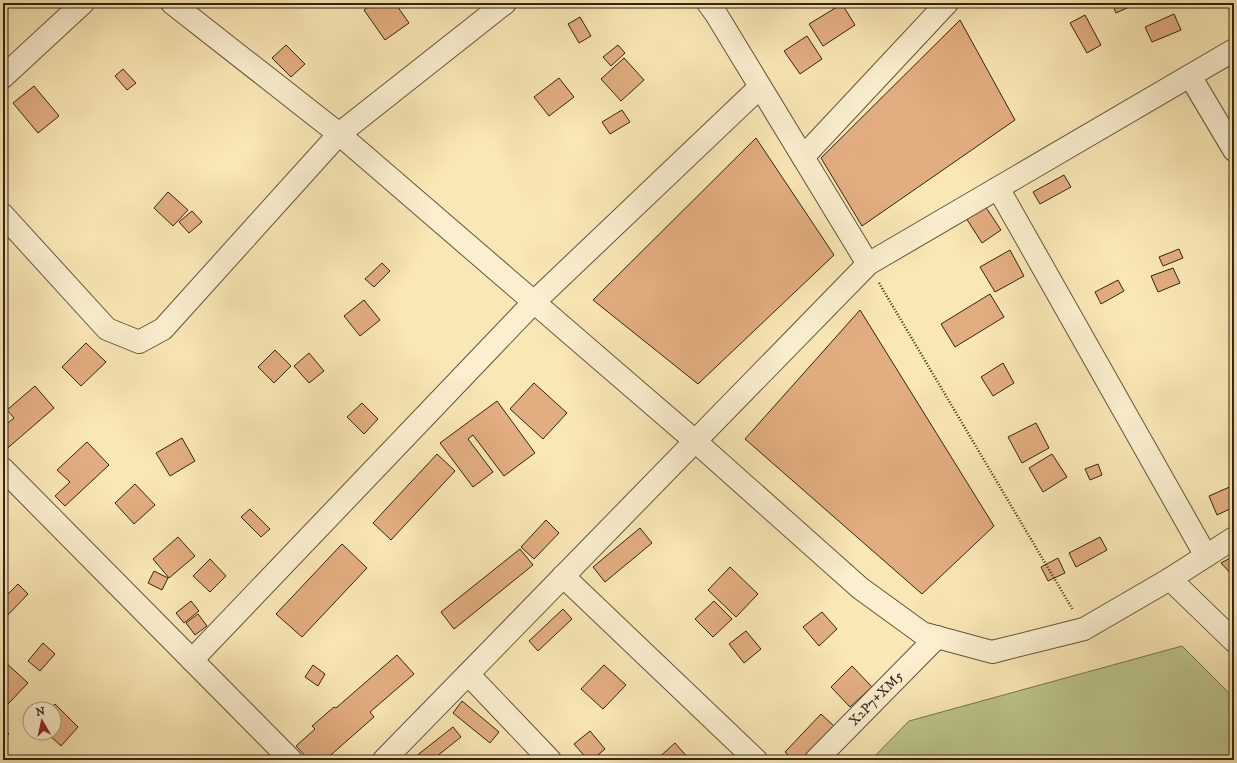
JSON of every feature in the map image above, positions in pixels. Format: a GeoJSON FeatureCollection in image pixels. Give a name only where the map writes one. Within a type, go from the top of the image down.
{"type":"FeatureCollection","features":[{"type":"Feature","properties":{"kind":"street"},"geometry":{"type":"LineString","coordinates":[[3,77],[83,3]]}},
{"type":"Feature","properties":{"kind":"street"},"geometry":{"type":"LineString","coordinates":[[172,3],[339,134],[694,441],[860,588],[922,633],[992,652],[1084,629],[1234,538]]}},
{"type":"Feature","properties":{"kind":"street"},"geometry":{"type":"LineString","coordinates":[[3,215],[107,329],[139,342],[163,329],[339,134],[505,3]]}},
{"type":"Feature","properties":{"kind":"street"},"geometry":{"type":"LineString","coordinates":[[803,157],[947,3]]}},
{"type":"Feature","properties":{"kind":"street"},"geometry":{"type":"LineString","coordinates":[[717,7],[760,87],[868,264]]}},
{"type":"Feature","properties":{"kind":"street"},"geometry":{"type":"LineString","coordinates":[[384,760],[868,264],[1234,50]]}},
{"type":"Feature","properties":{"kind":"street"},"geometry":{"type":"LineString","coordinates":[[1190,76],[1234,150]]}},
{"type":"Feature","properties":{"kind":"street"},"geometry":{"type":"LineString","coordinates":[[192,660],[534,302],[760,87]]}},
{"type":"Feature","properties":{"kind":"street"},"geometry":{"type":"LineString","coordinates":[[998,188],[1206,556]]}},
{"type":"Feature","properties":{"kind":"street"},"geometry":{"type":"LineString","coordinates":[[5,475],[292,760]]}},
{"type":"Feature","properties":{"kind":"street"},"geometry":{"type":"LineString","coordinates":[[563,576],[756,760]]}},
{"type":"Feature","properties":{"kind":"street"},"geometry":{"type":"LineString","coordinates":[[1170,578],[1234,641]]}},
{"type":"Feature","properties":{"kind":"street","name":"X2P7+XM5"},"geometry":{"type":"LineString","coordinates":[[816,760],[937,637]]}},
{"type":"Feature","properties":{"kind":"street"},"geometry":{"type":"LineString","coordinates":[[468,674],[550,760]]}},
{"type":"Feature","properties":{"kind":"path"},"geometry":{"type":"LineString","coordinates":[[868,264],[1084,629]]}},
{"type":"Feature","properties":{"kind":"green space"},"geometry":{"type":"Polygon","coordinates":[[[1182,646],[1234,698],[1234,760],[871,760],[909,721],[1182,646]]]}},
{"type":"Feature","properties":{"kind":"building"},"geometry":{"type":"Polygon","coordinates":[[[374,3],[395,3],[409,23],[385,40],[364,10],[374,3]]]}},
{"type":"Feature","properties":{"kind":"building"},"geometry":{"type":"Polygon","coordinates":[[[1112,3],[1138,3],[1116,13],[1112,3]]]}},
{"type":"Feature","properties":{"kind":"building"},"geometry":{"type":"Polygon","coordinates":[[[842,4],[855,25],[823,46],[809,24],[842,4]]]}},
{"type":"Feature","properties":{"kind":"building"},"geometry":{"type":"Polygon","coordinates":[[[1174,14],[1181,30],[1152,42],[1145,27],[1174,14]]]}},
{"type":"Feature","properties":{"kind":"building"},"geometry":{"type":"Polygon","coordinates":[[[1085,15],[1101,45],[1087,53],[1070,23],[1085,15]]]}},
{"type":"Feature","properties":{"kind":"building"},"geometry":{"type":"Polygon","coordinates":[[[580,17],[591,36],[579,43],[568,24],[580,17]]]}},
{"type":"Feature","properties":{"kind":"building"},"geometry":{"type":"Polygon","coordinates":[[[960,20],[1015,120],[862,226],[821,158],[960,20]]]}},
{"type":"Feature","properties":{"kind":"building"},"geometry":{"type":"Polygon","coordinates":[[[807,36],[822,59],[800,74],[784,51],[807,36]]]}},
{"type":"Feature","properties":{"kind":"building"},"geometry":{"type":"Polygon","coordinates":[[[286,45],[305,64],[291,77],[272,58],[286,45]]]}},
{"type":"Feature","properties":{"kind":"building"},"geometry":{"type":"Polygon","coordinates":[[[618,45],[625,53],[611,66],[603,57],[618,45]]]}},
{"type":"Feature","properties":{"kind":"building"},"geometry":{"type":"Polygon","coordinates":[[[624,58],[644,80],[621,101],[601,79],[624,58]]]}},
{"type":"Feature","properties":{"kind":"building"},"geometry":{"type":"Polygon","coordinates":[[[123,69],[136,83],[127,90],[115,76],[123,69]]]}},
{"type":"Feature","properties":{"kind":"building"},"geometry":{"type":"Polygon","coordinates":[[[559,78],[574,97],[549,116],[534,97],[559,78]]]}},
{"type":"Feature","properties":{"kind":"building"},"geometry":{"type":"Polygon","coordinates":[[[34,86],[59,116],[38,133],[13,103],[34,86]]]}},
{"type":"Feature","properties":{"kind":"building"},"geometry":{"type":"Polygon","coordinates":[[[622,110],[630,122],[610,134],[602,122],[622,110]]]}},
{"type":"Feature","properties":{"kind":"building"},"geometry":{"type":"Polygon","coordinates":[[[756,138],[834,255],[698,384],[593,300],[756,138]]]}},
{"type":"Feature","properties":{"kind":"building"},"geometry":{"type":"Polygon","coordinates":[[[1064,175],[1071,187],[1040,204],[1033,192],[1064,175]]]}},
{"type":"Feature","properties":{"kind":"building"},"geometry":{"type":"Polygon","coordinates":[[[168,192],[188,210],[173,226],[154,208],[168,192]]]}},
{"type":"Feature","properties":{"kind":"building"},"geometry":{"type":"Polygon","coordinates":[[[985,206],[1001,230],[982,243],[966,218],[985,206]]]}},
{"type":"Feature","properties":{"kind":"building"},"geometry":{"type":"Polygon","coordinates":[[[192,211],[202,222],[189,233],[179,222],[192,211]]]}},
{"type":"Feature","properties":{"kind":"building"},"geometry":{"type":"Polygon","coordinates":[[[1179,249],[1183,258],[1163,266],[1159,257],[1179,249]]]}},
{"type":"Feature","properties":{"kind":"building"},"geometry":{"type":"Polygon","coordinates":[[[1010,250],[1024,276],[995,292],[980,267],[1010,250]]]}},
{"type":"Feature","properties":{"kind":"building"},"geometry":{"type":"Polygon","coordinates":[[[382,263],[390,271],[374,287],[365,279],[382,263]]]}},
{"type":"Feature","properties":{"kind":"building"},"geometry":{"type":"Polygon","coordinates":[[[1173,268],[1180,283],[1158,292],[1151,276],[1173,268]]]}},
{"type":"Feature","properties":{"kind":"building"},"geometry":{"type":"Polygon","coordinates":[[[1118,280],[1124,291],[1101,304],[1095,292],[1118,280]]]}},
{"type":"Feature","properties":{"kind":"building"},"geometry":{"type":"Polygon","coordinates":[[[990,294],[1004,317],[955,347],[941,324],[990,294]]]}},
{"type":"Feature","properties":{"kind":"building"},"geometry":{"type":"Polygon","coordinates":[[[364,300],[380,320],[360,336],[344,316],[364,300]]]}},
{"type":"Feature","properties":{"kind":"building"},"geometry":{"type":"Polygon","coordinates":[[[860,310],[994,526],[922,594],[745,439],[860,310]]]}},
{"type":"Feature","properties":{"kind":"building"},"geometry":{"type":"Polygon","coordinates":[[[86,343],[106,362],[81,386],[62,367],[86,343]]]}},
{"type":"Feature","properties":{"kind":"building"},"geometry":{"type":"Polygon","coordinates":[[[275,350],[291,366],[274,383],[258,367],[275,350]]]}},
{"type":"Feature","properties":{"kind":"building"},"geometry":{"type":"Polygon","coordinates":[[[309,353],[324,371],[309,383],[294,366],[309,353]]]}},
{"type":"Feature","properties":{"kind":"building"},"geometry":{"type":"Polygon","coordinates":[[[1003,363],[1014,383],[993,396],[981,377],[1003,363]]]}},
{"type":"Feature","properties":{"kind":"building"},"geometry":{"type":"Polygon","coordinates":[[[534,383],[567,413],[543,439],[510,409],[534,383]]]}},
{"type":"Feature","properties":{"kind":"building"},"geometry":{"type":"Polygon","coordinates":[[[35,386],[54,408],[3,452],[3,427],[14,418],[7,410],[35,386]]]}},
{"type":"Feature","properties":{"kind":"building"},"geometry":{"type":"Polygon","coordinates":[[[497,401],[535,453],[504,476],[473,435],[468,439],[493,472],[473,487],[440,443],[497,401]]]}},
{"type":"Feature","properties":{"kind":"building"},"geometry":{"type":"Polygon","coordinates":[[[362,403],[378,419],[364,434],[347,417],[362,403]]]}},
{"type":"Feature","properties":{"kind":"building"},"geometry":{"type":"Polygon","coordinates":[[[1036,423],[1049,448],[1022,463],[1008,437],[1036,423]]]}},
{"type":"Feature","properties":{"kind":"building"},"geometry":{"type":"Polygon","coordinates":[[[182,438],[195,461],[170,476],[156,453],[182,438]]]}},
{"type":"Feature","properties":{"kind":"building"},"geometry":{"type":"Polygon","coordinates":[[[87,442],[109,465],[65,506],[55,496],[70,482],[57,470],[87,442]]]}},
{"type":"Feature","properties":{"kind":"building"},"geometry":{"type":"Polygon","coordinates":[[[437,454],[455,471],[391,540],[373,523],[437,454]]]}},
{"type":"Feature","properties":{"kind":"building"},"geometry":{"type":"Polygon","coordinates":[[[1052,454],[1067,477],[1043,492],[1029,468],[1052,454]]]}},
{"type":"Feature","properties":{"kind":"building"},"geometry":{"type":"Polygon","coordinates":[[[1098,464],[1102,475],[1090,480],[1085,469],[1098,464]]]}},
{"type":"Feature","properties":{"kind":"building"},"geometry":{"type":"Polygon","coordinates":[[[135,484],[155,505],[134,524],[115,503],[135,484]]]}},
{"type":"Feature","properties":{"kind":"building"},"geometry":{"type":"Polygon","coordinates":[[[1234,485],[1234,507],[1217,515],[1209,496],[1234,485]]]}},
{"type":"Feature","properties":{"kind":"building"},"geometry":{"type":"Polygon","coordinates":[[[250,509],[270,529],[261,537],[241,517],[250,509]]]}},
{"type":"Feature","properties":{"kind":"building"},"geometry":{"type":"Polygon","coordinates":[[[546,520],[559,533],[534,559],[521,547],[546,520]]]}},
{"type":"Feature","properties":{"kind":"building"},"geometry":{"type":"Polygon","coordinates":[[[640,528],[652,543],[605,582],[593,567],[640,528]]]}},
{"type":"Feature","properties":{"kind":"building"},"geometry":{"type":"Polygon","coordinates":[[[178,537],[195,556],[169,578],[153,559],[178,537]]]}},
{"type":"Feature","properties":{"kind":"building"},"geometry":{"type":"Polygon","coordinates":[[[1100,537],[1107,550],[1076,567],[1069,553],[1100,537]]]}},
{"type":"Feature","properties":{"kind":"building"},"geometry":{"type":"Polygon","coordinates":[[[342,544],[367,568],[302,637],[276,614],[342,544]]]}},
{"type":"Feature","properties":{"kind":"building"},"geometry":{"type":"Polygon","coordinates":[[[520,549],[533,565],[454,629],[441,612],[520,549]]]}},
{"type":"Feature","properties":{"kind":"building"},"geometry":{"type":"Polygon","coordinates":[[[1234,556],[1234,577],[1221,563],[1234,556]]]}},
{"type":"Feature","properties":{"kind":"building"},"geometry":{"type":"Polygon","coordinates":[[[1058,558],[1065,573],[1048,581],[1041,567],[1058,558]]]}},
{"type":"Feature","properties":{"kind":"building"},"geometry":{"type":"Polygon","coordinates":[[[210,559],[226,576],[210,592],[193,576],[210,559]]]}},
{"type":"Feature","properties":{"kind":"building"},"geometry":{"type":"Polygon","coordinates":[[[730,567],[758,594],[736,617],[708,590],[730,567]]]}},
{"type":"Feature","properties":{"kind":"building"},"geometry":{"type":"Polygon","coordinates":[[[154,571],[168,578],[162,590],[148,583],[154,571]]]}},
{"type":"Feature","properties":{"kind":"building"},"geometry":{"type":"Polygon","coordinates":[[[18,584],[28,594],[3,620],[3,599],[18,584]]]}},
{"type":"Feature","properties":{"kind":"building"},"geometry":{"type":"Polygon","coordinates":[[[191,601],[199,611],[184,623],[176,613],[191,601]]]}},
{"type":"Feature","properties":{"kind":"building"},"geometry":{"type":"Polygon","coordinates":[[[714,601],[732,619],[713,637],[695,619],[714,601]]]}},
{"type":"Feature","properties":{"kind":"building"},"geometry":{"type":"Polygon","coordinates":[[[563,609],[572,619],[538,651],[529,641],[563,609]]]}},
{"type":"Feature","properties":{"kind":"building"},"geometry":{"type":"Polygon","coordinates":[[[822,612],[837,629],[819,646],[803,627],[822,612]]]}},
{"type":"Feature","properties":{"kind":"building"},"geometry":{"type":"Polygon","coordinates":[[[198,614],[207,626],[195,635],[186,623],[198,614]]]}},
{"type":"Feature","properties":{"kind":"building"},"geometry":{"type":"Polygon","coordinates":[[[746,631],[761,649],[744,663],[729,644],[746,631]]]}},
{"type":"Feature","properties":{"kind":"building"},"geometry":{"type":"Polygon","coordinates":[[[43,643],[55,654],[40,671],[28,661],[43,643]]]}},
{"type":"Feature","properties":{"kind":"building"},"geometry":{"type":"Polygon","coordinates":[[[397,655],[414,674],[370,712],[374,717],[325,760],[309,760],[296,746],[315,729],[312,726],[334,707],[336,708],[397,655]]]}},
{"type":"Feature","properties":{"kind":"building"},"geometry":{"type":"Polygon","coordinates":[[[5,662],[28,683],[7,705],[3,701],[3,664],[5,662]]]}},
{"type":"Feature","properties":{"kind":"building"},"geometry":{"type":"Polygon","coordinates":[[[313,665],[325,674],[318,686],[305,677],[313,665]]]}},
{"type":"Feature","properties":{"kind":"building"},"geometry":{"type":"Polygon","coordinates":[[[604,665],[626,685],[603,709],[581,689],[604,665]]]}},
{"type":"Feature","properties":{"kind":"building"},"geometry":{"type":"Polygon","coordinates":[[[852,666],[872,687],[850,707],[831,687],[852,666]]]}},
{"type":"Feature","properties":{"kind":"building"},"geometry":{"type":"Polygon","coordinates":[[[462,701],[499,732],[490,743],[453,713],[462,701]]]}},
{"type":"Feature","properties":{"kind":"building"},"geometry":{"type":"Polygon","coordinates":[[[62,711],[78,727],[61,746],[56,741],[62,741],[62,711]]]}},
{"type":"Feature","properties":{"kind":"building"},"geometry":{"type":"Polygon","coordinates":[[[821,714],[834,726],[801,760],[793,760],[785,752],[821,714]]]}},
{"type":"Feature","properties":{"kind":"building"},"geometry":{"type":"Polygon","coordinates":[[[3,727],[9,734],[3,739],[3,727]]]}},
{"type":"Feature","properties":{"kind":"building"},"geometry":{"type":"Polygon","coordinates":[[[453,727],[461,737],[432,760],[418,760],[415,757],[453,727]]]}},
{"type":"Feature","properties":{"kind":"building"},"geometry":{"type":"Polygon","coordinates":[[[590,731],[605,749],[592,760],[588,760],[574,744],[590,731]]]}},
{"type":"Feature","properties":{"kind":"building"},"geometry":{"type":"Polygon","coordinates":[[[675,743],[690,760],[656,760],[675,743]]]}}]}
